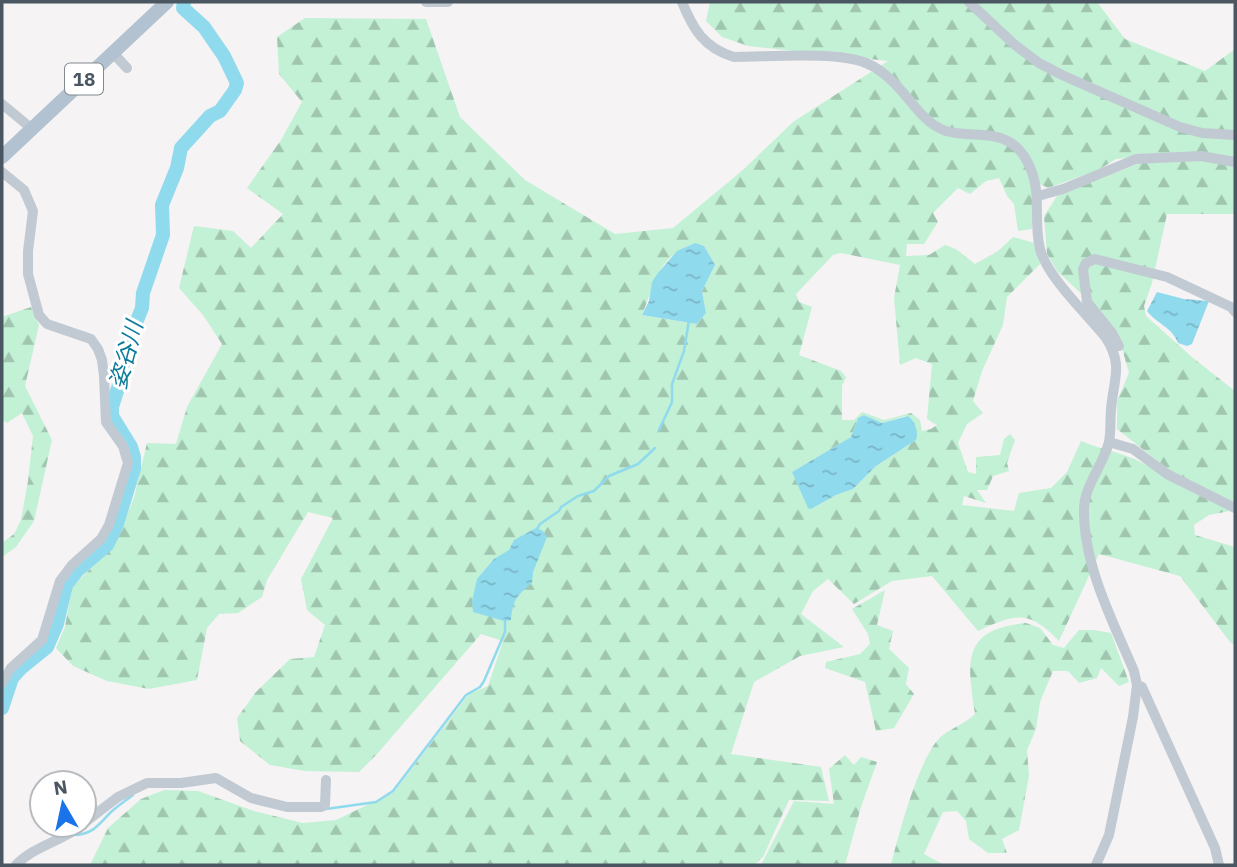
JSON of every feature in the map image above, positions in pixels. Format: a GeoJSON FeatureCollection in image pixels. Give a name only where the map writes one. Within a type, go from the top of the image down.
{"type":"FeatureCollection","features":[{"type":"Feature","properties":{"kind":"main road","name":"18"},"geometry":{"type":"LineString","coordinates":[[2,157],[167,2]]}},
{"type":"Feature","properties":{"kind":"street"},"geometry":{"type":"LineString","coordinates":[[426,2],[448,2]]}},
{"type":"Feature","properties":{"kind":"street"},"geometry":{"type":"LineString","coordinates":[[681,2],[699,37],[720,52],[734,57],[846,58],[865,62],[894,82],[934,125],[945,130],[995,136],[1012,142],[1028,163],[1038,196],[1039,237],[1044,260],[1054,276],[1106,338],[1113,349],[1117,364],[1109,442],[1090,485],[1083,514],[1093,564],[1137,685],[1135,708],[1109,835],[1096,865]]}},
{"type":"Feature","properties":{"kind":"street"},"geometry":{"type":"LineString","coordinates":[[969,2],[1015,45],[1039,63],[1062,75],[1181,127],[1235,135]]}},
{"type":"Feature","properties":{"kind":"street"},"geometry":{"type":"LineString","coordinates":[[113,53],[127,68]]}},
{"type":"Feature","properties":{"kind":"street"},"geometry":{"type":"LineString","coordinates":[[2,104],[31,128]]}},
{"type":"Feature","properties":{"kind":"street"},"geometry":{"type":"LineString","coordinates":[[1038,196],[1074,185],[1136,159],[1200,156],[1235,162]]}},
{"type":"Feature","properties":{"kind":"street"},"geometry":{"type":"LineString","coordinates":[[2,172],[24,190],[33,211],[28,274],[39,315],[47,324],[91,339],[98,349],[104,376],[106,422],[123,446],[128,463],[109,525],[101,539],[72,565],[60,581],[42,640],[11,668],[2,682]]}},
{"type":"Feature","properties":{"kind":"street"},"geometry":{"type":"LineString","coordinates":[[1117,364],[1122,357],[1119,346],[1087,302],[1084,292],[1083,270],[1094,258],[1167,277],[1231,307],[1235,312]]}},
{"type":"Feature","properties":{"kind":"street"},"geometry":{"type":"LineString","coordinates":[[1109,442],[1133,449],[1167,474],[1235,508]]}},
{"type":"Feature","properties":{"kind":"street"},"geometry":{"type":"LineString","coordinates":[[1137,685],[1142,687],[1190,791],[1215,848],[1219,865]]}},
{"type":"Feature","properties":{"kind":"street"},"geometry":{"type":"LineString","coordinates":[[98,812],[118,797],[147,782],[180,783],[216,778],[251,798],[287,807],[325,805],[326,780]]}},
{"type":"Feature","properties":{"kind":"street"},"geometry":{"type":"LineString","coordinates":[[16,865],[57,839]]}},
{"type":"Feature","properties":{"kind":"green space"},"geometry":{"type":"Polygon","coordinates":[[[710,2],[1097,2],[1125,39],[1205,71],[1235,49],[1235,214],[1167,214],[1152,283],[1144,306],[1146,316],[1235,391],[1235,510],[1209,515],[1194,525],[1195,535],[1235,547],[1235,646],[1180,576],[1099,554],[1059,641],[1030,619],[1012,618],[978,631],[932,576],[892,581],[854,604],[828,579],[813,591],[801,614],[844,647],[800,656],[754,682],[731,754],[821,767],[829,801],[789,800],[763,857],[754,865],[90,865],[108,828],[141,799],[164,790],[198,791],[254,811],[303,823],[336,820],[394,792],[469,694],[488,686],[503,641],[481,634],[359,772],[305,771],[270,765],[240,741],[237,718],[256,692],[290,659],[314,657],[325,625],[307,610],[301,579],[333,518],[308,512],[267,580],[262,597],[238,613],[219,614],[207,628],[197,680],[149,689],[107,681],[73,666],[56,648],[65,627],[72,587],[114,545],[134,498],[147,443],[176,444],[187,407],[222,344],[203,315],[179,288],[194,226],[233,231],[251,248],[283,214],[247,188],[281,140],[302,102],[279,74],[277,37],[305,18],[426,19],[460,117],[525,180],[615,234],[673,228],[743,170],[793,122],[888,61],[748,46],[722,37],[706,21],[710,2]],[[1141,157],[1116,159],[1098,170],[1048,188],[1032,184],[1032,229],[1018,231],[1014,204],[999,178],[986,181],[970,194],[958,188],[933,213],[938,222],[924,244],[907,244],[906,256],[929,255],[945,245],[956,249],[975,264],[998,251],[1013,237],[1034,243],[1040,264],[1007,297],[1003,325],[982,371],[973,401],[983,413],[967,424],[958,443],[968,472],[976,474],[976,457],[1000,455],[1004,439],[1010,434],[1015,440],[1007,463],[1009,471],[993,476],[987,490],[977,490],[986,503],[964,496],[962,505],[1014,511],[1019,493],[1051,488],[1067,472],[1081,441],[1129,457],[1164,475],[1173,473],[1117,429],[1117,401],[1129,373],[1122,348],[1103,314],[1057,271],[1047,254],[1044,216],[1057,196],[1140,163],[1141,157]],[[695,243],[672,256],[659,272],[642,315],[697,324],[706,313],[702,291],[715,265],[695,243]],[[841,253],[833,255],[796,294],[799,302],[812,307],[799,355],[841,371],[846,377],[842,386],[842,420],[854,420],[862,412],[884,420],[911,413],[920,420],[922,431],[931,429],[937,425],[927,419],[932,364],[916,358],[900,365],[894,298],[900,265],[841,253]],[[864,415],[858,418],[851,437],[792,472],[811,509],[853,489],[876,466],[916,440],[905,416],[882,423],[864,415]]]}},
{"type":"Feature","properties":{"kind":"green space"},"geometry":{"type":"Polygon","coordinates":[[[31,307],[39,325],[25,386],[52,440],[34,521],[16,547],[2,557],[2,543],[14,534],[21,520],[33,436],[22,413],[7,423],[2,420],[2,317],[31,307]]]}},
{"type":"Feature","properties":{"kind":"green space"},"geometry":{"type":"Polygon","coordinates":[[[885,590],[877,625],[893,631],[889,649],[909,668],[906,684],[914,694],[894,728],[876,731],[865,682],[825,668],[826,662],[860,654],[870,644],[868,634],[852,609],[885,590]]]}},
{"type":"Feature","properties":{"kind":"green space"},"geometry":{"type":"Polygon","coordinates":[[[1026,623],[1040,628],[1053,645],[1064,648],[1079,630],[1111,633],[1129,682],[1119,686],[1101,668],[1097,678],[1079,683],[1068,671],[1053,671],[1040,702],[1036,729],[1027,750],[1029,776],[1019,830],[1002,839],[1007,853],[988,853],[969,839],[966,821],[957,811],[943,812],[924,854],[944,865],[891,865],[918,776],[934,744],[975,714],[970,679],[973,651],[989,632],[1026,623]]]}},
{"type":"Feature","properties":{"kind":"green space"},"geometry":{"type":"Polygon","coordinates":[[[845,755],[854,765],[861,757],[877,762],[845,865],[761,865],[794,801],[834,804],[829,769],[845,755]]]}},
{"type":"Feature","properties":{"kind":"water"},"geometry":{"type":"Polygon","coordinates":[[[695,243],[704,246],[715,265],[702,291],[706,313],[697,324],[642,315],[649,301],[652,282],[658,273],[677,251],[695,243]]]}},
{"type":"Feature","properties":{"kind":"water"},"geometry":{"type":"Polygon","coordinates":[[[1157,292],[1184,299],[1209,301],[1192,344],[1187,346],[1178,343],[1172,333],[1147,311],[1157,292]]]}},
{"type":"Feature","properties":{"kind":"water"},"geometry":{"type":"Polygon","coordinates":[[[864,415],[882,423],[908,416],[916,427],[916,440],[876,466],[853,489],[808,508],[792,472],[851,437],[858,418],[864,415]]]}},
{"type":"Feature","properties":{"kind":"water"},"geometry":{"type":"Polygon","coordinates":[[[536,528],[543,531],[547,537],[533,572],[532,583],[517,598],[511,620],[504,621],[473,612],[472,601],[477,579],[494,559],[509,550],[514,540],[536,528]]]}},
{"type":"Feature","properties":{"kind":"waterway","name":"姿谷川"},"geometry":{"type":"LineString","coordinates":[[2,708],[12,678],[47,647],[57,624],[66,585],[78,570],[107,545],[116,527],[134,469],[134,457],[112,416],[112,407],[122,375],[123,355],[142,308],[143,293],[163,235],[162,205],[177,168],[181,148],[210,116],[220,111],[237,83],[224,56],[204,27],[183,8],[184,2]]}},
{"type":"Feature","properties":{"kind":"waterway"},"geometry":{"type":"LineString","coordinates":[[659,430],[672,402],[672,384],[684,351],[689,320]]}},
{"type":"Feature","properties":{"kind":"waterway"},"geometry":{"type":"LineString","coordinates":[[537,529],[561,507],[578,496],[594,491],[609,476],[638,464],[655,448]]}},
{"type":"Feature","properties":{"kind":"waterway"},"geometry":{"type":"LineString","coordinates":[[326,809],[376,802],[393,791],[466,695],[480,687],[484,681],[505,632],[505,620]]}},
{"type":"Feature","properties":{"kind":"waterway"},"geometry":{"type":"LineString","coordinates":[[98,825],[133,795]]}}]}
